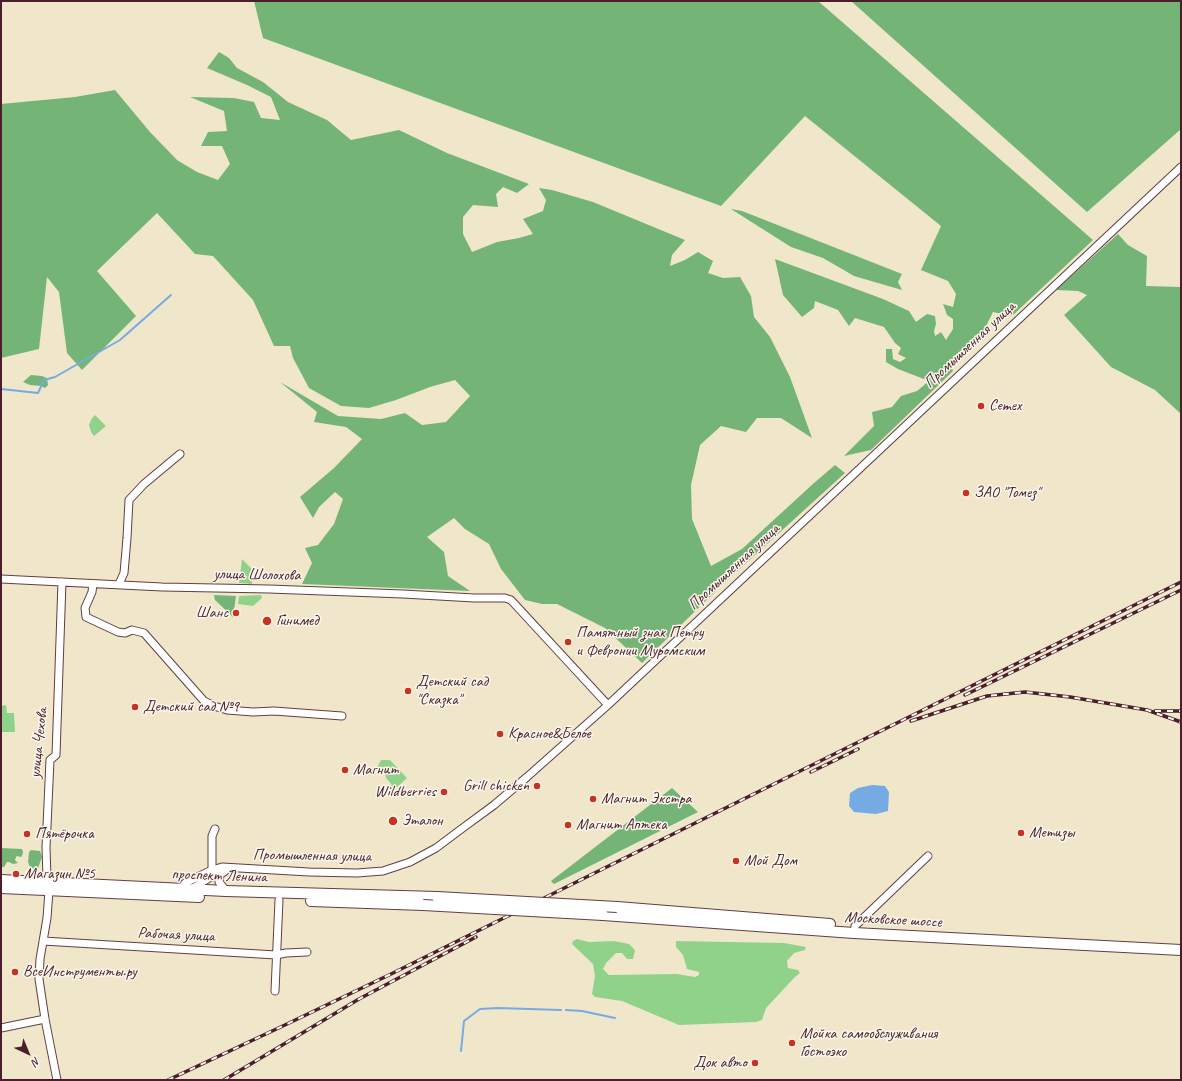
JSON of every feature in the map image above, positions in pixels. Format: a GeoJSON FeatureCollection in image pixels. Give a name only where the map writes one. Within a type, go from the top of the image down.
{"type":"FeatureCollection","features":[{"type":"Feature","properties":{"kind":"main road","name":"проспект Ленина"},"geometry":{"type":"LineString","coordinates":[[1,880],[49,887]]}},
{"type":"Feature","properties":{"kind":"main road","name":"проспект Ленина"},"geometry":{"type":"LineString","coordinates":[[1,888],[49,887],[184,892],[279,900],[423,905],[603,915]]}},
{"type":"Feature","properties":{"kind":"main road","name":"проспект Ленина"},"geometry":{"type":"LineString","coordinates":[[184,892],[226,891],[437,897],[617,907]]}},
{"type":"Feature","properties":{"kind":"main road","name":"Московское шоссе"},"geometry":{"type":"LineString","coordinates":[[617,907],[854,929],[1181,943]]}},
{"type":"Feature","properties":{"kind":"main road","name":"Московское шоссе"},"geometry":{"type":"LineString","coordinates":[[603,915],[1181,950]]}},
{"type":"Feature","properties":{"kind":"street","name":"Промышленная улица"},"geometry":{"type":"LineString","coordinates":[[226,870],[222,867],[212,870],[185,883],[182,887],[184,892],[226,870],[357,873],[383,871],[410,862],[436,848],[494,805],[608,705],[1181,167]]}},
{"type":"Feature","properties":{"kind":"street"},"geometry":{"type":"LineString","coordinates":[[119,584],[124,573],[129,500],[144,484],[180,454]]}},
{"type":"Feature","properties":{"kind":"street","name":"улица Шолохова"},"geometry":{"type":"LineString","coordinates":[[1,579],[162,587],[505,598],[511,600],[608,705]]}},
{"type":"Feature","properties":{"kind":"street","name":"улица Чехова"},"geometry":{"type":"LineString","coordinates":[[57,1080],[44,1019],[39,979],[47,918],[49,887],[46,847],[50,760],[56,755],[62,582]]}},
{"type":"Feature","properties":{"kind":"street"},"geometry":{"type":"LineString","coordinates":[[93,584],[92,592],[85,608],[86,617],[118,632],[125,633],[132,630],[144,633],[204,701],[227,710],[253,712],[274,711],[342,716]]}},
{"type":"Feature","properties":{"kind":"street"},"geometry":{"type":"LineString","coordinates":[[212,870],[212,836],[215,829]]}},
{"type":"Feature","properties":{"kind":"street"},"geometry":{"type":"LineString","coordinates":[[854,929],[928,856]]}},
{"type":"Feature","properties":{"kind":"street"},"geometry":{"type":"LineString","coordinates":[[226,870],[219,876],[218,880],[220,885],[226,891]]}},
{"type":"Feature","properties":{"kind":"street"},"geometry":{"type":"LineString","coordinates":[[275,991],[279,900]]}},
{"type":"Feature","properties":{"kind":"street","name":"Рабочая улица"},"geometry":{"type":"LineString","coordinates":[[43,941],[276,955],[307,952]]}},
{"type":"Feature","properties":{"kind":"street"},"geometry":{"type":"LineString","coordinates":[[1,1028],[44,1019]]}},
{"type":"Feature","properties":{"kind":"green space"},"geometry":{"type":"Polygon","coordinates":[[[254,1],[818,1],[1093,240],[1012,316],[993,312],[986,326],[989,334],[978,343],[959,352],[949,363],[953,371],[871,450],[844,456],[874,426],[872,412],[892,407],[901,396],[917,391],[929,381],[898,369],[886,362],[886,349],[892,349],[893,359],[900,362],[906,358],[898,354],[901,348],[895,343],[884,327],[855,318],[849,326],[838,310],[815,301],[814,308],[802,317],[783,295],[775,259],[883,299],[909,311],[916,322],[927,314],[935,316],[935,336],[941,332],[946,340],[953,329],[953,319],[947,315],[943,304],[953,307],[956,294],[948,281],[921,270],[941,226],[805,116],[721,206],[263,38],[254,1]]]}},
{"type":"Feature","properties":{"kind":"green space"},"geometry":{"type":"Polygon","coordinates":[[[851,1],[1181,1],[1181,129],[1087,212],[851,1]]]}},
{"type":"Feature","properties":{"kind":"green space"},"geometry":{"type":"Polygon","coordinates":[[[219,52],[229,58],[237,68],[263,82],[288,102],[327,120],[351,140],[399,130],[447,153],[529,184],[517,193],[503,187],[496,194],[498,207],[473,205],[463,217],[463,234],[472,252],[497,242],[533,234],[523,219],[543,211],[546,200],[539,188],[552,190],[593,202],[685,240],[672,255],[670,266],[685,260],[698,252],[713,261],[708,273],[723,278],[740,277],[751,296],[754,317],[770,337],[790,377],[812,438],[781,418],[757,418],[746,432],[721,426],[700,445],[691,485],[692,519],[711,566],[742,549],[835,465],[845,473],[723,584],[642,663],[605,628],[557,604],[542,604],[525,600],[501,569],[489,544],[465,529],[454,518],[427,537],[444,552],[448,576],[470,591],[302,584],[312,563],[305,548],[318,545],[334,524],[343,499],[335,492],[319,507],[313,518],[300,497],[334,468],[362,439],[346,427],[314,422],[317,412],[280,382],[338,416],[381,419],[405,413],[422,425],[446,422],[470,396],[455,380],[369,408],[341,406],[309,388],[293,358],[290,346],[274,346],[253,300],[213,256],[195,254],[157,213],[97,271],[136,316],[82,370],[67,353],[59,292],[47,277],[39,349],[1,358],[1,104],[75,97],[115,90],[150,132],[177,160],[197,172],[218,180],[230,164],[222,146],[201,146],[208,132],[227,131],[224,111],[190,97],[234,98],[254,102],[261,118],[280,120],[271,97],[207,68],[219,52]]]}},
{"type":"Feature","properties":{"kind":"green space"},"geometry":{"type":"Polygon","coordinates":[[[731,209],[742,211],[902,274],[898,282],[902,290],[854,276],[823,258],[791,247],[731,209]]]}},
{"type":"Feature","properties":{"kind":"green space"},"geometry":{"type":"Polygon","coordinates":[[[1118,234],[1128,245],[1147,256],[1146,286],[1181,287],[1181,414],[1155,390],[1111,367],[1064,315],[1087,295],[1078,291],[1056,290],[1118,234]]]}},
{"type":"Feature","properties":{"kind":"green space"},"geometry":{"type":"Polygon","coordinates":[[[31,375],[47,378],[48,385],[45,388],[23,382],[31,375]]]}},
{"type":"Feature","properties":{"kind":"green space"},"geometry":{"type":"Polygon","coordinates":[[[95,415],[106,426],[94,436],[89,425],[95,415]]]}},
{"type":"Feature","properties":{"kind":"green space"},"geometry":{"type":"Polygon","coordinates":[[[242,559],[251,568],[252,584],[239,583],[242,559]]]}},
{"type":"Feature","properties":{"kind":"green space"},"geometry":{"type":"Polygon","coordinates":[[[214,595],[236,596],[233,617],[215,600],[214,595]]]}},
{"type":"Feature","properties":{"kind":"green space"},"geometry":{"type":"Polygon","coordinates":[[[261,595],[262,598],[253,606],[238,604],[239,596],[261,595]]]}},
{"type":"Feature","properties":{"kind":"green space"},"geometry":{"type":"Polygon","coordinates":[[[6,705],[7,713],[14,713],[15,732],[1,732],[1,706],[6,705]]]}},
{"type":"Feature","properties":{"kind":"green space"},"geometry":{"type":"Polygon","coordinates":[[[381,760],[390,760],[407,778],[394,790],[390,787],[392,785],[386,778],[385,773],[377,768],[381,760]]]}},
{"type":"Feature","properties":{"kind":"green space"},"geometry":{"type":"Polygon","coordinates":[[[672,788],[698,812],[554,884],[551,881],[672,788]]]}},
{"type":"Feature","properties":{"kind":"green space"},"geometry":{"type":"Polygon","coordinates":[[[1,848],[22,849],[22,856],[17,856],[15,860],[18,863],[13,864],[7,862],[4,867],[1,867],[1,848]]]}},
{"type":"Feature","properties":{"kind":"green space"},"geometry":{"type":"Polygon","coordinates":[[[31,850],[40,851],[42,857],[38,868],[34,869],[30,867],[28,862],[29,852],[31,850]]]}},
{"type":"Feature","properties":{"kind":"green space"},"geometry":{"type":"Polygon","coordinates":[[[577,939],[589,942],[614,941],[629,944],[635,950],[633,959],[627,959],[622,953],[616,953],[606,963],[603,969],[609,975],[677,974],[695,977],[699,975],[699,972],[687,969],[683,955],[676,947],[676,941],[784,943],[806,947],[805,950],[794,953],[787,961],[788,968],[798,970],[800,973],[766,1008],[762,1020],[756,1022],[679,1025],[622,1001],[595,997],[592,994],[595,976],[593,964],[572,944],[573,941],[577,939]]]}},
{"type":"Feature","properties":{"kind":"water"},"geometry":{"type":"Polygon","coordinates":[[[872,785],[885,786],[889,792],[888,811],[876,814],[854,812],[849,806],[850,793],[858,788],[872,785]]]}},
{"type":"Feature","properties":{"kind":"waterway"},"geometry":{"type":"LineString","coordinates":[[1,389],[38,393],[44,380],[55,377],[120,340],[171,295]]}},
{"type":"Feature","properties":{"kind":"waterway"},"geometry":{"type":"LineString","coordinates":[[461,1051],[464,1021],[480,1009],[498,1008],[561,1010]]}},
{"type":"Feature","properties":{"kind":"waterway"},"geometry":{"type":"LineString","coordinates":[[566,1010],[582,1011],[615,1018]]}},
{"type":"Feature","properties":{"kind":"railway"},"geometry":{"type":"LineString","coordinates":[[168,1080],[389,975],[1181,582]]}},
{"type":"Feature","properties":{"kind":"railway"},"geometry":{"type":"LineString","coordinates":[[965,695],[1181,590]]}},
{"type":"Feature","properties":{"kind":"railway"},"geometry":{"type":"LineString","coordinates":[[911,721],[987,696],[1025,692],[1070,697],[1147,710],[1181,722]]}},
{"type":"Feature","properties":{"kind":"railway"},"geometry":{"type":"LineString","coordinates":[[1155,711],[1181,711]]}},
{"type":"Feature","properties":{"kind":"railway"},"geometry":{"type":"LineString","coordinates":[[811,772],[858,749]]}},
{"type":"Feature","properties":{"kind":"railway"},"geometry":{"type":"LineString","coordinates":[[224,1080],[359,999],[476,937]]}},
{"type":"Feature","properties":{"kind":"place","name":"Cemex"},"geometry":{"type":"Point","coordinates":[981,406]}},
{"type":"Feature","properties":{"kind":"place","name":"ЗАО \"Томез\""},"geometry":{"type":"Point","coordinates":[966,493]}},
{"type":"Feature","properties":{"kind":"place","name":"Шанс"},"geometry":{"type":"Point","coordinates":[236,613]}},
{"type":"Feature","properties":{"kind":"place","name":"Гинимед"},"geometry":{"type":"Point","coordinates":[267,621]}},
{"type":"Feature","properties":{"kind":"place","name":"Памятный знак Петру и Февронии Муромским"},"geometry":{"type":"Point","coordinates":[568,642]}},
{"type":"Feature","properties":{"kind":"place","name":"Детский сад \"Сказка\""},"geometry":{"type":"Point","coordinates":[408,691]}},
{"type":"Feature","properties":{"kind":"place","name":"Детский сад №9"},"geometry":{"type":"Point","coordinates":[135,707]}},
{"type":"Feature","properties":{"kind":"place","name":"Красное&Белое"},"geometry":{"type":"Point","coordinates":[500,734]}},
{"type":"Feature","properties":{"kind":"place","name":"Магнит"},"geometry":{"type":"Point","coordinates":[345,770]}},
{"type":"Feature","properties":{"kind":"place","name":"Grill chicken"},"geometry":{"type":"Point","coordinates":[537,786]}},
{"type":"Feature","properties":{"kind":"place","name":"Wildberries"},"geometry":{"type":"Point","coordinates":[444,792]}},
{"type":"Feature","properties":{"kind":"place","name":"Магнит Экстра"},"geometry":{"type":"Point","coordinates":[593,799]}},
{"type":"Feature","properties":{"kind":"place","name":"Эталон"},"geometry":{"type":"Point","coordinates":[393,821]}},
{"type":"Feature","properties":{"kind":"place","name":"Магнит Аптека"},"geometry":{"type":"Point","coordinates":[568,825]}},
{"type":"Feature","properties":{"kind":"place","name":"Метизы"},"geometry":{"type":"Point","coordinates":[1021,833]}},
{"type":"Feature","properties":{"kind":"place","name":"Пятёрочка"},"geometry":{"type":"Point","coordinates":[27,834]}},
{"type":"Feature","properties":{"kind":"place","name":"Мой Дом"},"geometry":{"type":"Point","coordinates":[736,861]}},
{"type":"Feature","properties":{"kind":"place","name":"Магазин №5"},"geometry":{"type":"Point","coordinates":[16,874]}},
{"type":"Feature","properties":{"kind":"place","name":"ВсеИнструменты.ру"},"geometry":{"type":"Point","coordinates":[15,972]}},
{"type":"Feature","properties":{"kind":"place","name":"Мойка самообслуживания Гостоэко"},"geometry":{"type":"Point","coordinates":[792,1043]}},
{"type":"Feature","properties":{"kind":"place","name":"Док авто"},"geometry":{"type":"Point","coordinates":[755,1063]}}]}
